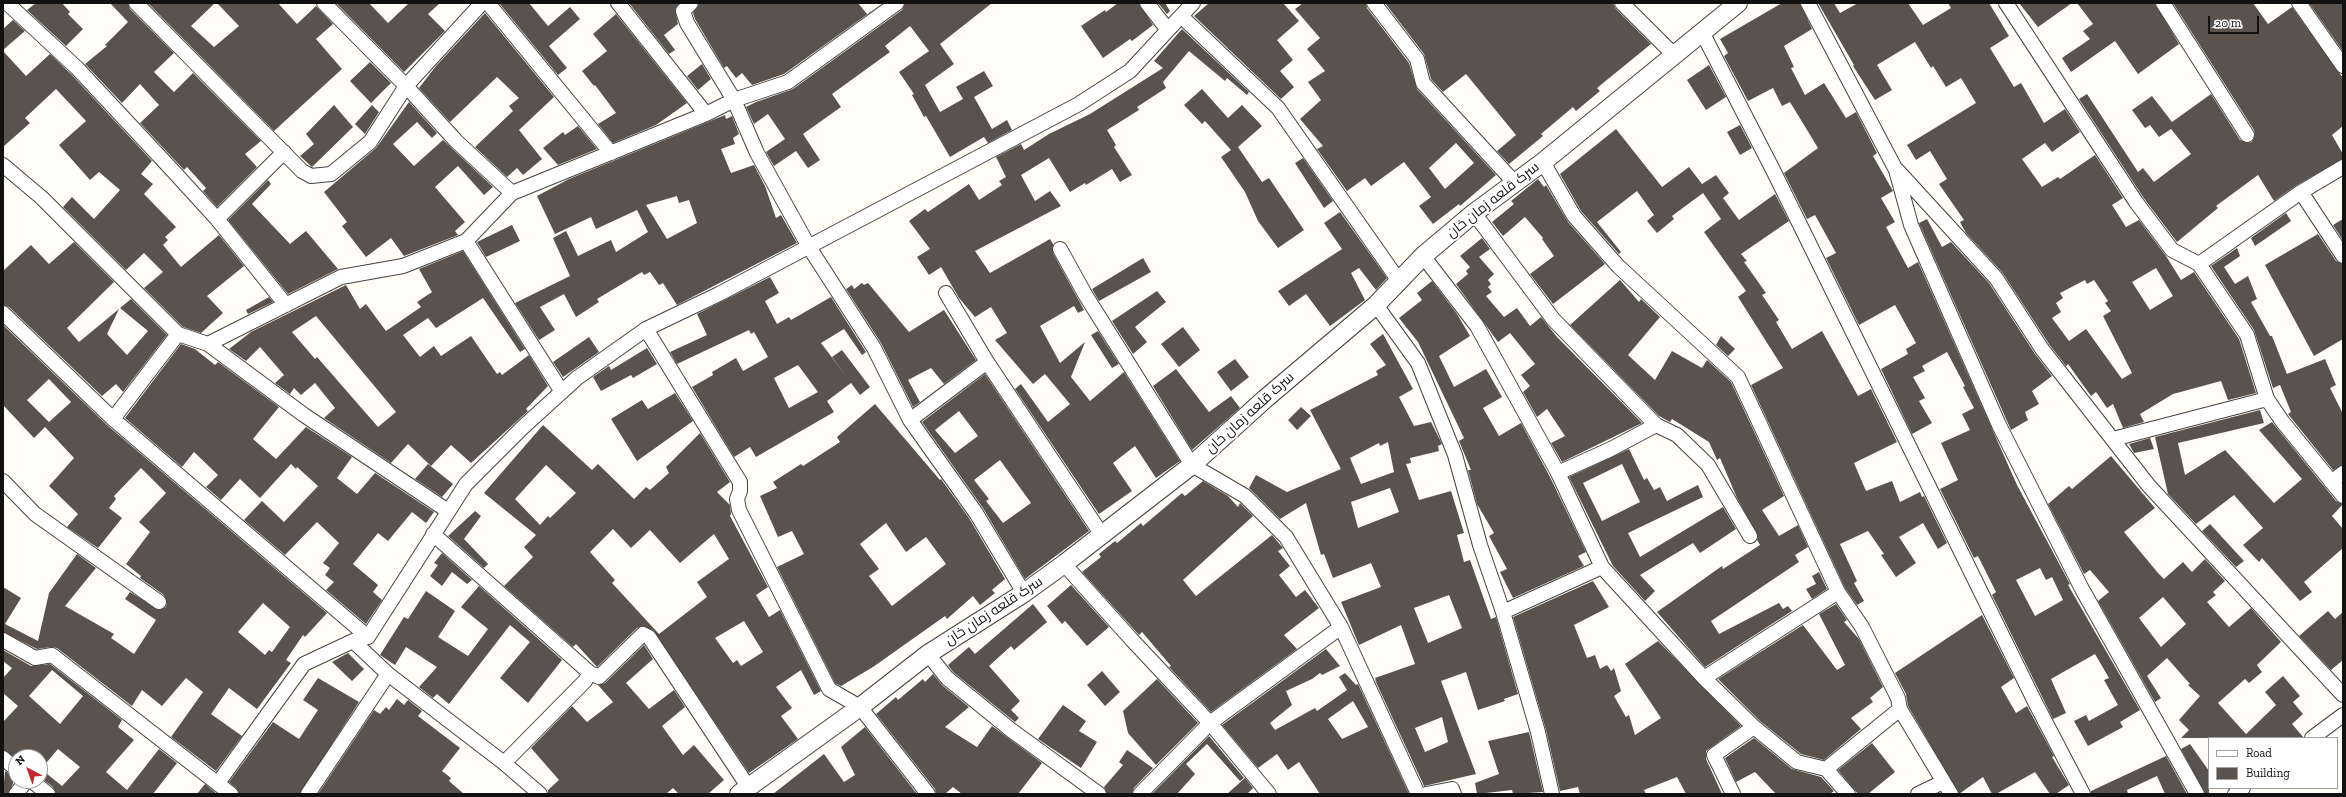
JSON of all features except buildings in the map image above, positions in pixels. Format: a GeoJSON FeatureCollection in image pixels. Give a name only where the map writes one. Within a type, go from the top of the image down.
{"type":"FeatureCollection","features":[{"type":"Feature","properties":{"kind":"street"},"geometry":{"type":"LineString","coordinates":[[7,3],[77,68],[217,219],[286,305]]}},
{"type":"Feature","properties":{"kind":"street"},"geometry":{"type":"LineString","coordinates":[[136,3],[302,171],[311,176],[331,174],[370,142],[406,86],[482,3]]}},
{"type":"Feature","properties":{"kind":"street"},"geometry":{"type":"LineString","coordinates":[[324,3],[406,86],[456,141],[512,193]]}},
{"type":"Feature","properties":{"kind":"street"},"geometry":{"type":"LineString","coordinates":[[488,3],[611,153]]}},
{"type":"Feature","properties":{"kind":"street"},"geometry":{"type":"LineString","coordinates":[[618,3],[706,114]]}},
{"type":"Feature","properties":{"kind":"street"},"geometry":{"type":"LineString","coordinates":[[691,3],[683,11],[687,23],[734,100],[757,153],[808,247],[874,348],[910,420],[976,513],[1024,593]]}},
{"type":"Feature","properties":{"kind":"street"},"geometry":{"type":"LineString","coordinates":[[208,344],[342,277],[403,266],[466,241],[512,193],[706,114],[734,100],[788,82],[897,3]]}},
{"type":"Feature","properties":{"kind":"street"},"geometry":{"type":"LineString","coordinates":[[1147,3],[1166,29]]}},
{"type":"Feature","properties":{"kind":"street"},"geometry":{"type":"LineString","coordinates":[[218,783],[304,664],[353,641],[368,637],[466,484],[522,428],[577,378],[646,329],[719,294],[1079,104],[1130,71],[1166,29],[1193,3]]}},
{"type":"Feature","properties":{"kind":"street"},"geometry":{"type":"LineString","coordinates":[[1374,3],[1417,59],[1423,84],[1514,182]]}},
{"type":"Feature","properties":{"kind":"street"},"geometry":{"type":"LineString","coordinates":[[1622,3],[1674,55]]}},
{"type":"Feature","properties":{"kind":"street","name":"سرک قلعه زمان خان"},"geometry":{"type":"LineString","coordinates":[[744,791],[860,707],[928,654],[1024,593],[1064,564],[1192,465],[1264,399],[1376,305],[1423,256],[1474,213],[1543,162],[1738,3]]}},
{"type":"Feature","properties":{"kind":"street"},"geometry":{"type":"LineString","coordinates":[[1808,3],[1896,170],[1910,225],[1999,425],[2082,589],[2197,794]]}},
{"type":"Feature","properties":{"kind":"street"},"geometry":{"type":"LineString","coordinates":[[2006,3],[2136,202],[2172,250],[2199,264],[2247,335],[2267,399],[2282,421],[2343,496]]}},
{"type":"Feature","properties":{"kind":"street"},"geometry":{"type":"LineString","coordinates":[[2163,3],[2247,135]]}},
{"type":"Feature","properties":{"kind":"street"},"geometry":{"type":"LineString","coordinates":[[2299,3],[2343,66]]}},
{"type":"Feature","properties":{"kind":"street"},"geometry":{"type":"LineString","coordinates":[[1181,16],[1278,108],[1313,154],[1399,281]]}},
{"type":"Feature","properties":{"kind":"street"},"geometry":{"type":"LineString","coordinates":[[1702,32],[1774,172],[2036,704],[2083,794]]}},
{"type":"Feature","properties":{"kind":"street"},"geometry":{"type":"LineString","coordinates":[[217,219],[284,152]]}},
{"type":"Feature","properties":{"kind":"street"},"geometry":{"type":"LineString","coordinates":[[1543,162],[1574,216],[1618,266],[1738,377],[1838,592],[1862,627],[1898,698],[1900,709],[1951,794]]}},
{"type":"Feature","properties":{"kind":"street"},"geometry":{"type":"LineString","coordinates":[[3,165],[42,198],[178,334],[208,344],[304,415],[448,512]]}},
{"type":"Feature","properties":{"kind":"street"},"geometry":{"type":"LineString","coordinates":[[2199,264],[2301,192],[2343,167]]}},
{"type":"Feature","properties":{"kind":"street"},"geometry":{"type":"LineString","coordinates":[[1896,170],[1996,278],[2042,349],[2149,486],[2343,695]]}},
{"type":"Feature","properties":{"kind":"street"},"geometry":{"type":"LineString","coordinates":[[2301,192],[2343,256]]}},
{"type":"Feature","properties":{"kind":"street"},"geometry":{"type":"LineString","coordinates":[[1474,213],[1553,319],[1656,425],[1677,435],[1708,465],[1750,536]]}},
{"type":"Feature","properties":{"kind":"street"},"geometry":{"type":"LineString","coordinates":[[466,241],[562,392]]}},
{"type":"Feature","properties":{"kind":"street"},"geometry":{"type":"LineString","coordinates":[[1060,249],[1086,296],[1192,465],[1245,496],[1286,537],[1341,627],[1418,794]]}},
{"type":"Feature","properties":{"kind":"street"},"geometry":{"type":"LineString","coordinates":[[1423,256],[1477,326],[1558,473],[1602,567],[1704,678],[1754,727],[1796,762],[1826,769],[1848,794]]}},
{"type":"Feature","properties":{"kind":"street"},"geometry":{"type":"LineString","coordinates":[[946,293],[987,362],[1102,535]]}},
{"type":"Feature","properties":{"kind":"street"},"geometry":{"type":"LineString","coordinates":[[1376,305],[1418,363],[1455,455],[1480,545],[1503,612],[1538,732],[1552,794]]}},
{"type":"Feature","properties":{"kind":"street"},"geometry":{"type":"LineString","coordinates":[[3,313],[113,419],[368,637]]}},
{"type":"Feature","properties":{"kind":"street"},"geometry":{"type":"LineString","coordinates":[[646,329],[740,482],[740,491],[737,499],[739,510],[829,689],[860,707],[928,794]]}},
{"type":"Feature","properties":{"kind":"street"},"geometry":{"type":"LineString","coordinates":[[113,419],[178,334]]}},
{"type":"Feature","properties":{"kind":"street"},"geometry":{"type":"LineString","coordinates":[[910,420],[987,362]]}},
{"type":"Feature","properties":{"kind":"street"},"geometry":{"type":"LineString","coordinates":[[2113,439],[2267,399]]}},
{"type":"Feature","properties":{"kind":"street"},"geometry":{"type":"LineString","coordinates":[[1558,473],[1611,449],[1656,425]]}},
{"type":"Feature","properties":{"kind":"street"},"geometry":{"type":"LineString","coordinates":[[2331,482],[2343,473]]}},
{"type":"Feature","properties":{"kind":"street"},"geometry":{"type":"LineString","coordinates":[[3,481],[35,514],[158,602]]}},
{"type":"Feature","properties":{"kind":"street"},"geometry":{"type":"LineString","coordinates":[[433,534],[590,673],[599,677],[642,634],[649,637],[744,791]]}},
{"type":"Feature","properties":{"kind":"street"},"geometry":{"type":"LineString","coordinates":[[1064,564],[1132,640],[1210,723],[1269,794]]}},
{"type":"Feature","properties":{"kind":"street"},"geometry":{"type":"LineString","coordinates":[[1503,612],[1602,567]]}},
{"type":"Feature","properties":{"kind":"street"},"geometry":{"type":"LineString","coordinates":[[1704,678],[1838,592]]}},
{"type":"Feature","properties":{"kind":"street"},"geometry":{"type":"LineString","coordinates":[[1140,794],[1210,723],[1341,627]]}},
{"type":"Feature","properties":{"kind":"street"},"geometry":{"type":"LineString","coordinates":[[3,640],[34,658],[52,655],[231,794]]}},
{"type":"Feature","properties":{"kind":"street"},"geometry":{"type":"LineString","coordinates":[[353,641],[388,674],[504,763],[540,794]]}},
{"type":"Feature","properties":{"kind":"street"},"geometry":{"type":"LineString","coordinates":[[928,654],[947,678],[1011,730],[1099,794]]}},
{"type":"Feature","properties":{"kind":"street"},"geometry":{"type":"LineString","coordinates":[[504,763],[585,681],[590,673]]}},
{"type":"Feature","properties":{"kind":"street"},"geometry":{"type":"LineString","coordinates":[[308,794],[388,674]]}},
{"type":"Feature","properties":{"kind":"street"},"geometry":{"type":"LineString","coordinates":[[1826,769],[1900,709]]}},
{"type":"Feature","properties":{"kind":"street"},"geometry":{"type":"LineString","coordinates":[[2313,737],[2343,715]]}},
{"type":"Feature","properties":{"kind":"street"},"geometry":{"type":"LineString","coordinates":[[1733,794],[1714,755],[1754,727]]}},
{"type":"Feature","properties":{"kind":"street"},"geometry":{"type":"LineString","coordinates":[[1918,794],[1943,782]]}},
{"type":"Feature","properties":{"kind":"street"},"geometry":{"type":"LineString","coordinates":[[1426,794],[1452,789],[1454,794]]}}]}
